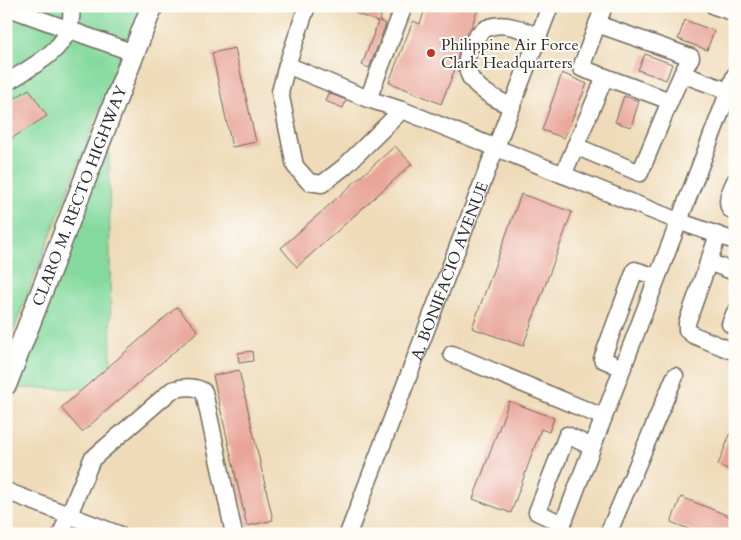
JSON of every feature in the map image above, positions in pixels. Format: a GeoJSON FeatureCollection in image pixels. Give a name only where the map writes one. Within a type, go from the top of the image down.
{"type":"FeatureCollection","features":[{"type":"Feature","properties":{"kind":"main road","name":"CLARO M. RECTO HIGHWAY"},"geometry":{"type":"LineString","coordinates":[[6,384],[152,6]]}},
{"type":"Feature","properties":{"kind":"street"},"geometry":{"type":"LineString","coordinates":[[6,83],[58,49],[70,30],[71,6]]}},
{"type":"Feature","properties":{"kind":"street"},"geometry":{"type":"LineString","coordinates":[[308,6],[286,65],[280,92],[295,166],[309,182],[322,184],[344,167],[402,110]]}},
{"type":"Feature","properties":{"kind":"street"},"geometry":{"type":"LineString","coordinates":[[368,99],[404,6]]}},
{"type":"Feature","properties":{"kind":"street","name":"A. BONIFACIO AVENUE"},"geometry":{"type":"LineString","coordinates":[[348,534],[550,6]]}},
{"type":"Feature","properties":{"kind":"street"},"geometry":{"type":"LineString","coordinates":[[604,6],[581,68],[670,101]]}},
{"type":"Feature","properties":{"kind":"street"},"geometry":{"type":"LineString","coordinates":[[714,6],[735,13]]}},
{"type":"Feature","properties":{"kind":"street"},"geometry":{"type":"LineString","coordinates":[[6,7],[134,53]]}},
{"type":"Feature","properties":{"kind":"street"},"geometry":{"type":"LineString","coordinates":[[576,146],[640,173],[670,101],[691,57],[598,24]]}},
{"type":"Feature","properties":{"kind":"street"},"geometry":{"type":"LineString","coordinates":[[512,106],[490,96],[472,80],[467,71],[467,57],[470,46],[476,36],[485,28],[495,26],[514,27],[539,37]]}},
{"type":"Feature","properties":{"kind":"street"},"geometry":{"type":"LineString","coordinates":[[286,65],[678,221],[735,241]]}},
{"type":"Feature","properties":{"kind":"street"},"geometry":{"type":"LineString","coordinates":[[682,74],[728,91]]}},
{"type":"Feature","properties":{"kind":"street"},"geometry":{"type":"LineString","coordinates":[[592,447],[566,435],[537,512],[561,529],[735,75]]}},
{"type":"Feature","properties":{"kind":"street"},"geometry":{"type":"LineString","coordinates":[[563,175],[605,77]]}},
{"type":"Feature","properties":{"kind":"street"},"geometry":{"type":"LineString","coordinates":[[735,181],[728,204],[730,209],[735,211]]}},
{"type":"Feature","properties":{"kind":"street"},"geometry":{"type":"LineString","coordinates":[[718,235],[687,323],[687,330],[693,335],[735,352]]}},
{"type":"Feature","properties":{"kind":"street"},"geometry":{"type":"LineString","coordinates":[[708,262],[735,272]]}},
{"type":"Feature","properties":{"kind":"street"},"geometry":{"type":"LineString","coordinates":[[622,368],[602,359],[635,270],[657,277]]}},
{"type":"Feature","properties":{"kind":"street"},"geometry":{"type":"LineString","coordinates":[[452,354],[603,417]]}},
{"type":"Feature","properties":{"kind":"street"},"geometry":{"type":"LineString","coordinates":[[608,534],[675,376]]}},
{"type":"Feature","properties":{"kind":"street"},"geometry":{"type":"LineString","coordinates":[[61,534],[92,459],[172,390],[182,387],[200,389],[204,392],[234,534]]}},
{"type":"Feature","properties":{"kind":"street"},"geometry":{"type":"LineString","coordinates":[[6,491],[118,534]]}},
{"type":"Feature","properties":{"kind":"green space"},"geometry":{"type":"Polygon","coordinates":[[[6,6],[142,6],[121,54],[6,350],[6,6]]]}},
{"type":"Feature","properties":{"kind":"green space"},"geometry":{"type":"Polygon","coordinates":[[[109,142],[111,389],[13,388],[109,142]]]}},
{"type":"Feature","properties":{"kind":"building"},"geometry":{"type":"Polygon","coordinates":[[[358,6],[385,6],[379,21],[386,24],[369,68],[362,65],[378,22],[355,13],[358,6]]]}},
{"type":"Feature","properties":{"kind":"building","name":"Philippine Air Force Clark Headquarters"},"geometry":{"type":"Polygon","coordinates":[[[426,6],[479,6],[471,28],[460,45],[457,64],[441,104],[389,82],[413,21],[420,24],[426,6]]]}},
{"type":"Feature","properties":{"kind":"building"},"geometry":{"type":"Polygon","coordinates":[[[685,20],[714,31],[707,50],[678,39],[685,20]]]}},
{"type":"Feature","properties":{"kind":"building"},"geometry":{"type":"Polygon","coordinates":[[[235,48],[256,142],[232,147],[212,53],[235,48]]]}},
{"type":"Feature","properties":{"kind":"building"},"geometry":{"type":"Polygon","coordinates":[[[645,54],[672,64],[666,80],[638,70],[645,54]]]}},
{"type":"Feature","properties":{"kind":"building"},"geometry":{"type":"Polygon","coordinates":[[[562,73],[587,84],[564,138],[542,130],[562,73]]]}},
{"type":"Feature","properties":{"kind":"building"},"geometry":{"type":"Polygon","coordinates":[[[29,89],[47,116],[6,142],[6,104],[29,89]]]}},
{"type":"Feature","properties":{"kind":"building"},"geometry":{"type":"Polygon","coordinates":[[[328,93],[346,100],[343,108],[325,101],[328,93]]]}},
{"type":"Feature","properties":{"kind":"building"},"geometry":{"type":"Polygon","coordinates":[[[624,96],[639,101],[631,127],[615,122],[624,96]]]}},
{"type":"Feature","properties":{"kind":"building"},"geometry":{"type":"Polygon","coordinates":[[[395,146],[412,164],[297,267],[281,248],[395,146]]]}},
{"type":"Feature","properties":{"kind":"building"},"geometry":{"type":"Polygon","coordinates":[[[521,194],[572,212],[523,346],[472,328],[521,194]]]}},
{"type":"Feature","properties":{"kind":"building"},"geometry":{"type":"Polygon","coordinates":[[[177,307],[198,331],[82,432],[61,408],[177,307]]]}},
{"type":"Feature","properties":{"kind":"building"},"geometry":{"type":"Polygon","coordinates":[[[252,351],[253,361],[239,363],[238,353],[252,351]]]}},
{"type":"Feature","properties":{"kind":"building"},"geometry":{"type":"Polygon","coordinates":[[[239,370],[273,520],[247,526],[213,376],[239,370]]]}},
{"type":"Feature","properties":{"kind":"building"},"geometry":{"type":"Polygon","coordinates":[[[509,401],[554,418],[549,432],[541,429],[511,513],[473,499],[509,401]]]}},
{"type":"Feature","properties":{"kind":"building"},"geometry":{"type":"Polygon","coordinates":[[[735,424],[735,472],[718,465],[735,424]]]}},
{"type":"Feature","properties":{"kind":"building"},"geometry":{"type":"Polygon","coordinates":[[[681,497],[734,518],[728,534],[701,534],[671,522],[681,497]]]}},
{"type":"Feature","properties":{"kind":"place","name":"Philippine Air Force Clark Headquarters"},"geometry":{"type":"Point","coordinates":[431,53]}}]}
